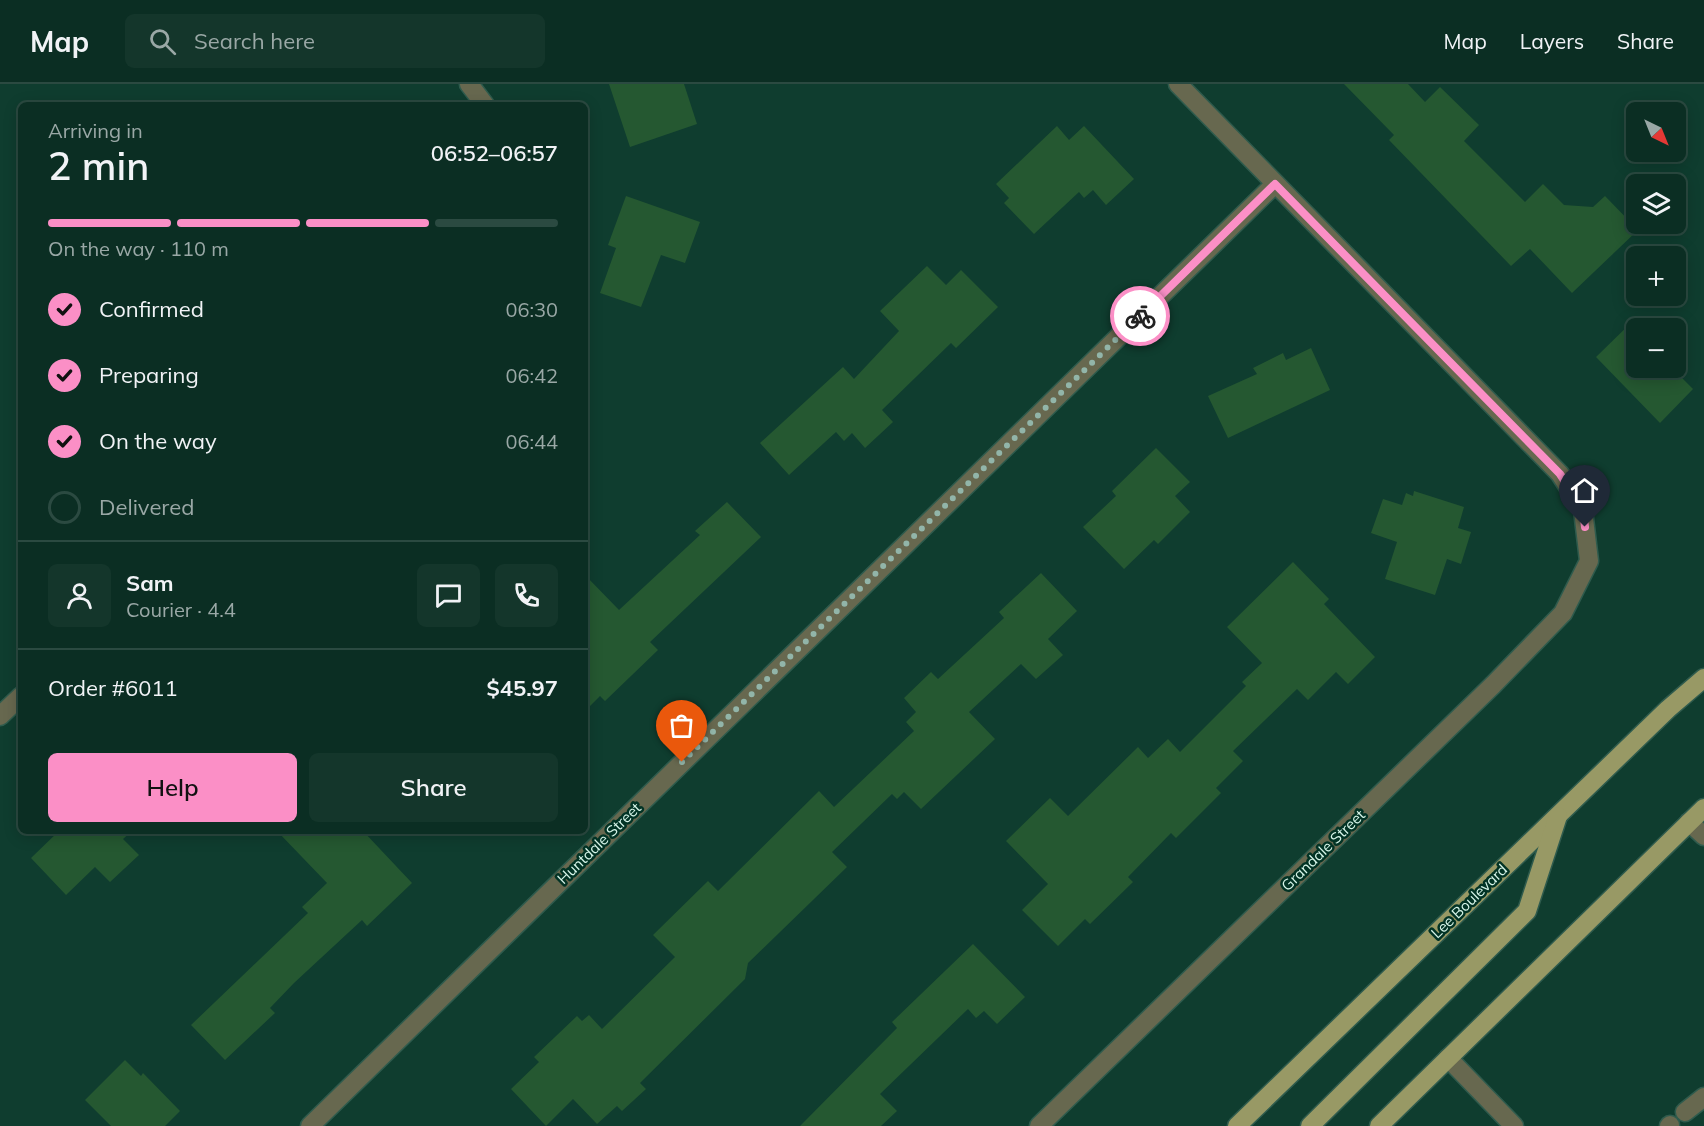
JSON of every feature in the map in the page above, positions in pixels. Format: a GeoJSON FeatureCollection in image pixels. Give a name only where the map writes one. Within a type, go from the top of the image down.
{"type":"FeatureCollection","features":[{"type":"Feature","properties":{"kind":"main road","name":"Lee Boulevard"},"geometry":{"type":"LineString","coordinates":[[1237,1126],[1558,814],[1668,709],[1704,678]]}},
{"type":"Feature","properties":{"kind":"main road"},"geometry":{"type":"LineString","coordinates":[[1379,1126],[1704,808]]}},
{"type":"Feature","properties":{"kind":"main road"},"geometry":{"type":"LineString","coordinates":[[1310,1126],[1527,911],[1558,814]]}},
{"type":"Feature","properties":{"kind":"street"},"geometry":{"type":"LineString","coordinates":[[469,84],[483,102]]}},
{"type":"Feature","properties":{"kind":"street"},"geometry":{"type":"LineString","coordinates":[[1178,84],[1275,184]]}},
{"type":"Feature","properties":{"kind":"street","name":"Grandale Street"},"geometry":{"type":"LineString","coordinates":[[1039,1126],[1493,685],[1563,613],[1589,561],[1583,510],[1560,474],[1275,184]]}},
{"type":"Feature","properties":{"kind":"street","name":"Huntdale Street"},"geometry":{"type":"LineString","coordinates":[[310,1126],[1275,184]]}},
{"type":"Feature","properties":{"kind":"street"},"geometry":{"type":"LineString","coordinates":[[0,716],[18,699]]}},
{"type":"Feature","properties":{"kind":"street"},"geometry":{"type":"LineString","coordinates":[[1689,822],[1704,836]]}},
{"type":"Feature","properties":{"kind":"street"},"geometry":{"type":"LineString","coordinates":[[1448,1058],[1514,1126]]}},
{"type":"Feature","properties":{"kind":"street"},"geometry":{"type":"LineString","coordinates":[[1685,1112],[1704,1097]]}},
{"type":"Feature","properties":{"kind":"building"},"geometry":{"type":"Polygon","coordinates":[[[609,84],[684,84],[697,124],[630,147],[609,84]]]}},
{"type":"Feature","properties":{"kind":"building"},"geometry":{"type":"Polygon","coordinates":[[[1344,84],[1408,84],[1425,102],[1440,87],[1479,125],[1464,141],[1525,202],[1543,184],[1564,205],[1593,207],[1605,196],[1626,218],[1626,234],[1634,234],[1572,293],[1530,249],[1511,266],[1389,140],[1394,135],[1344,84]]]}},
{"type":"Feature","properties":{"kind":"building"},"geometry":{"type":"Polygon","coordinates":[[[1057,126],[1069,140],[1084,126],[1134,179],[1106,205],[1093,190],[1084,198],[1079,192],[1034,234],[1004,203],[1009,198],[996,184],[1057,126]]]}},
{"type":"Feature","properties":{"kind":"building"},"geometry":{"type":"Polygon","coordinates":[[[626,196],[700,222],[685,263],[661,255],[641,307],[600,293],[616,248],[608,245],[626,196]]]}},
{"type":"Feature","properties":{"kind":"building"},"geometry":{"type":"Polygon","coordinates":[[[927,266],[946,285],[961,270],[998,307],[956,348],[951,343],[882,410],[893,422],[865,448],[852,433],[844,441],[836,432],[789,475],[760,443],[843,367],[854,379],[899,331],[880,311],[927,266]]]}},
{"type":"Feature","properties":{"kind":"building"},"geometry":{"type":"Polygon","coordinates":[[[1626,328],[1626,378],[1682,378],[1693,389],[1660,423],[1596,357],[1626,328]]]}},
{"type":"Feature","properties":{"kind":"building"},"geometry":{"type":"Polygon","coordinates":[[[1311,348],[1330,390],[1228,438],[1208,396],[1257,374],[1253,368],[1283,353],[1286,360],[1311,348]]]}},
{"type":"Feature","properties":{"kind":"building"},"geometry":{"type":"Polygon","coordinates":[[[1156,448],[1190,482],[1175,496],[1190,512],[1158,544],[1154,540],[1124,569],[1083,527],[1116,496],[1112,491],[1156,448]]]}},
{"type":"Feature","properties":{"kind":"building"},"geometry":{"type":"Polygon","coordinates":[[[1414,491],[1464,507],[1458,528],[1471,532],[1461,564],[1447,559],[1435,595],[1385,579],[1397,542],[1371,533],[1383,499],[1402,505],[1406,493],[1413,496],[1414,491]]]}},
{"type":"Feature","properties":{"kind":"building"},"geometry":{"type":"Polygon","coordinates":[[[727,502],[761,537],[650,642],[658,650],[605,701],[600,696],[588,708],[588,578],[619,610],[700,535],[695,531],[727,502]]]}},
{"type":"Feature","properties":{"kind":"building"},"geometry":{"type":"Polygon","coordinates":[[[1293,562],[1329,599],[1324,604],[1375,657],[1348,684],[1336,672],[1308,700],[1297,689],[1233,751],[1243,761],[1216,788],[1221,793],[1176,838],[1171,833],[1128,877],[1133,882],[1090,924],[1085,919],[1058,946],[1022,910],[1048,884],[1006,841],[1050,798],[1068,816],[1138,747],[1148,758],[1168,739],[1180,752],[1246,686],[1242,682],[1262,663],[1227,627],[1293,562]]]}},
{"type":"Feature","properties":{"kind":"building"},"geometry":{"type":"Polygon","coordinates":[[[1041,573],[1077,611],[1048,639],[1063,655],[1036,679],[1021,664],[969,712],[995,739],[921,809],[904,792],[897,799],[892,794],[832,852],[847,867],[748,963],[745,979],[640,1083],[646,1089],[622,1111],[617,1106],[597,1124],[573,1099],[546,1126],[511,1089],[539,1062],[534,1057],[577,1016],[582,1021],[589,1015],[602,1029],[675,957],[653,935],[708,881],[718,891],[819,791],[834,807],[914,731],[906,722],[916,712],[904,698],[931,672],[938,679],[1004,618],[999,612],[1041,573]]]}},
{"type":"Feature","properties":{"kind":"building"},"geometry":{"type":"Polygon","coordinates":[[[56,834],[129,834],[123,839],[139,855],[110,882],[95,867],[66,895],[31,858],[56,834]]]}},
{"type":"Feature","properties":{"kind":"building"},"geometry":{"type":"Polygon","coordinates":[[[280,834],[366,834],[412,883],[367,926],[362,920],[294,983],[270,1008],[275,1013],[225,1060],[191,1025],[308,913],[302,907],[327,883],[280,834]]]}},
{"type":"Feature","properties":{"kind":"building"},"geometry":{"type":"Polygon","coordinates":[[[973,944],[1025,997],[997,1024],[984,1011],[976,1018],[968,1009],[880,1094],[897,1111],[881,1126],[800,1126],[897,1028],[892,1022],[973,944]]]}},
{"type":"Feature","properties":{"kind":"building"},"geometry":{"type":"Polygon","coordinates":[[[125,1060],[141,1076],[143,1073],[180,1111],[165,1126],[111,1126],[85,1100],[125,1060]]]}},
{"type":"Feature","properties":{"kind":"way so far"},"geometry":{"type":"LineString","coordinates":[[682,762],[1140,316]]}},
{"type":"Feature","properties":{"kind":"route"},"geometry":{"type":"LineString","coordinates":[[1140,316],[1275,184],[1560,474],[1583,510],[1585,527]]}}]}
